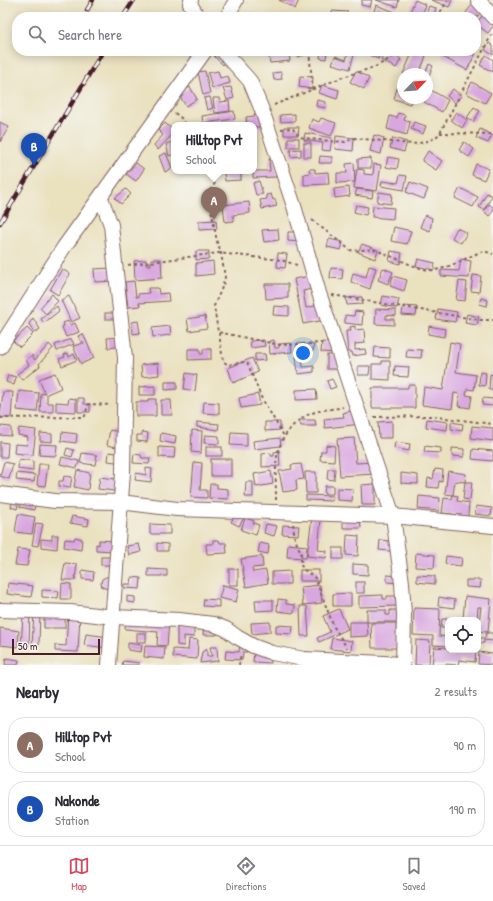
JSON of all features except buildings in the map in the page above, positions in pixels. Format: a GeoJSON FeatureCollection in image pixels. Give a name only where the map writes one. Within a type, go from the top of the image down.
{"type":"FeatureCollection","features":[{"type":"Feature","properties":{"kind":"street"},"geometry":{"type":"LineString","coordinates":[[191,0],[190,4],[195,12]]}},
{"type":"Feature","properties":{"kind":"street"},"geometry":{"type":"LineString","coordinates":[[229,12],[236,0]]}},
{"type":"Feature","properties":{"kind":"street"},"geometry":{"type":"LineString","coordinates":[[478,0],[493,17]]}},
{"type":"Feature","properties":{"kind":"street"},"geometry":{"type":"LineString","coordinates":[[0,347],[64,247],[162,109],[202,56]]}},
{"type":"Feature","properties":{"kind":"street"},"geometry":{"type":"LineString","coordinates":[[0,610],[70,612],[114,617],[179,620],[212,624],[226,629],[253,646],[272,654],[304,659],[403,664],[404,614],[402,583],[393,516],[335,342],[314,271],[262,110],[250,81],[228,56]]}},
{"type":"Feature","properties":{"kind":"street"},"geometry":{"type":"LineString","coordinates":[[100,198],[111,225],[125,358],[123,472],[114,617],[109,665]]}},
{"type":"Feature","properties":{"kind":"street"},"geometry":{"type":"LineString","coordinates":[[0,494],[55,501],[120,502],[177,509],[393,516],[493,526]]}},
{"type":"Feature","properties":{"kind":"path"},"geometry":{"type":"LineString","coordinates":[[440,12],[448,0]]}},
{"type":"Feature","properties":{"kind":"path"},"geometry":{"type":"LineString","coordinates":[[481,55],[493,32]]}},
{"type":"Feature","properties":{"kind":"path"},"geometry":{"type":"LineString","coordinates":[[310,56],[313,90]]}},
{"type":"Feature","properties":{"kind":"path"},"geometry":{"type":"LineString","coordinates":[[262,110],[343,77],[375,67],[394,56]]}},
{"type":"Feature","properties":{"kind":"path"},"geometry":{"type":"LineString","coordinates":[[269,130],[292,128],[300,137],[345,142],[354,138],[412,144],[436,138],[480,56]]}},
{"type":"Feature","properties":{"kind":"path"},"geometry":{"type":"LineString","coordinates":[[440,133],[493,134]]}},
{"type":"Feature","properties":{"kind":"path"},"geometry":{"type":"LineString","coordinates":[[214,174],[215,184],[210,191],[209,197],[216,242],[221,253],[225,280],[214,310],[223,360],[228,365],[244,362],[248,364],[261,397],[284,437]]}},
{"type":"Feature","properties":{"kind":"path"},"geometry":{"type":"LineString","coordinates":[[311,220],[350,250],[374,250],[426,269],[436,270],[484,251],[493,254]]}},
{"type":"Feature","properties":{"kind":"path"},"geometry":{"type":"LineString","coordinates":[[115,267],[221,253],[281,260],[314,271]]}},
{"type":"Feature","properties":{"kind":"path"},"geometry":{"type":"LineString","coordinates":[[319,292],[480,320],[493,320]]}},
{"type":"Feature","properties":{"kind":"path"},"geometry":{"type":"LineString","coordinates":[[219,333],[280,345],[335,342]]}},
{"type":"Feature","properties":{"kind":"path"},"geometry":{"type":"LineString","coordinates":[[0,418],[83,417],[85,416],[89,404],[125,405]]}},
{"type":"Feature","properties":{"kind":"path"},"geometry":{"type":"LineString","coordinates":[[276,513],[277,456],[286,433],[300,419],[310,414],[318,411],[359,412],[421,416],[493,424]]}},
{"type":"Feature","properties":{"kind":"path"},"geometry":{"type":"LineString","coordinates":[[292,513],[295,537],[301,553],[301,565],[303,569],[314,576],[334,627],[356,661]]}},
{"type":"Feature","properties":{"kind":"railway"},"geometry":{"type":"LineString","coordinates":[[87,10],[93,0]]}},
{"type":"Feature","properties":{"kind":"railway"},"geometry":{"type":"LineString","coordinates":[[126,12],[134,0]]}},
{"type":"Feature","properties":{"kind":"railway"},"geometry":{"type":"LineString","coordinates":[[0,223],[100,56]]}},
{"type":"Feature","properties":{"kind":"place","name":"Nakonde"},"geometry":{"type":"Point","coordinates":[34,166]}},
{"type":"Feature","properties":{"kind":"place","name":"Hilltop Pvt"},"geometry":{"type":"Point","coordinates":[214,220]}}]}
